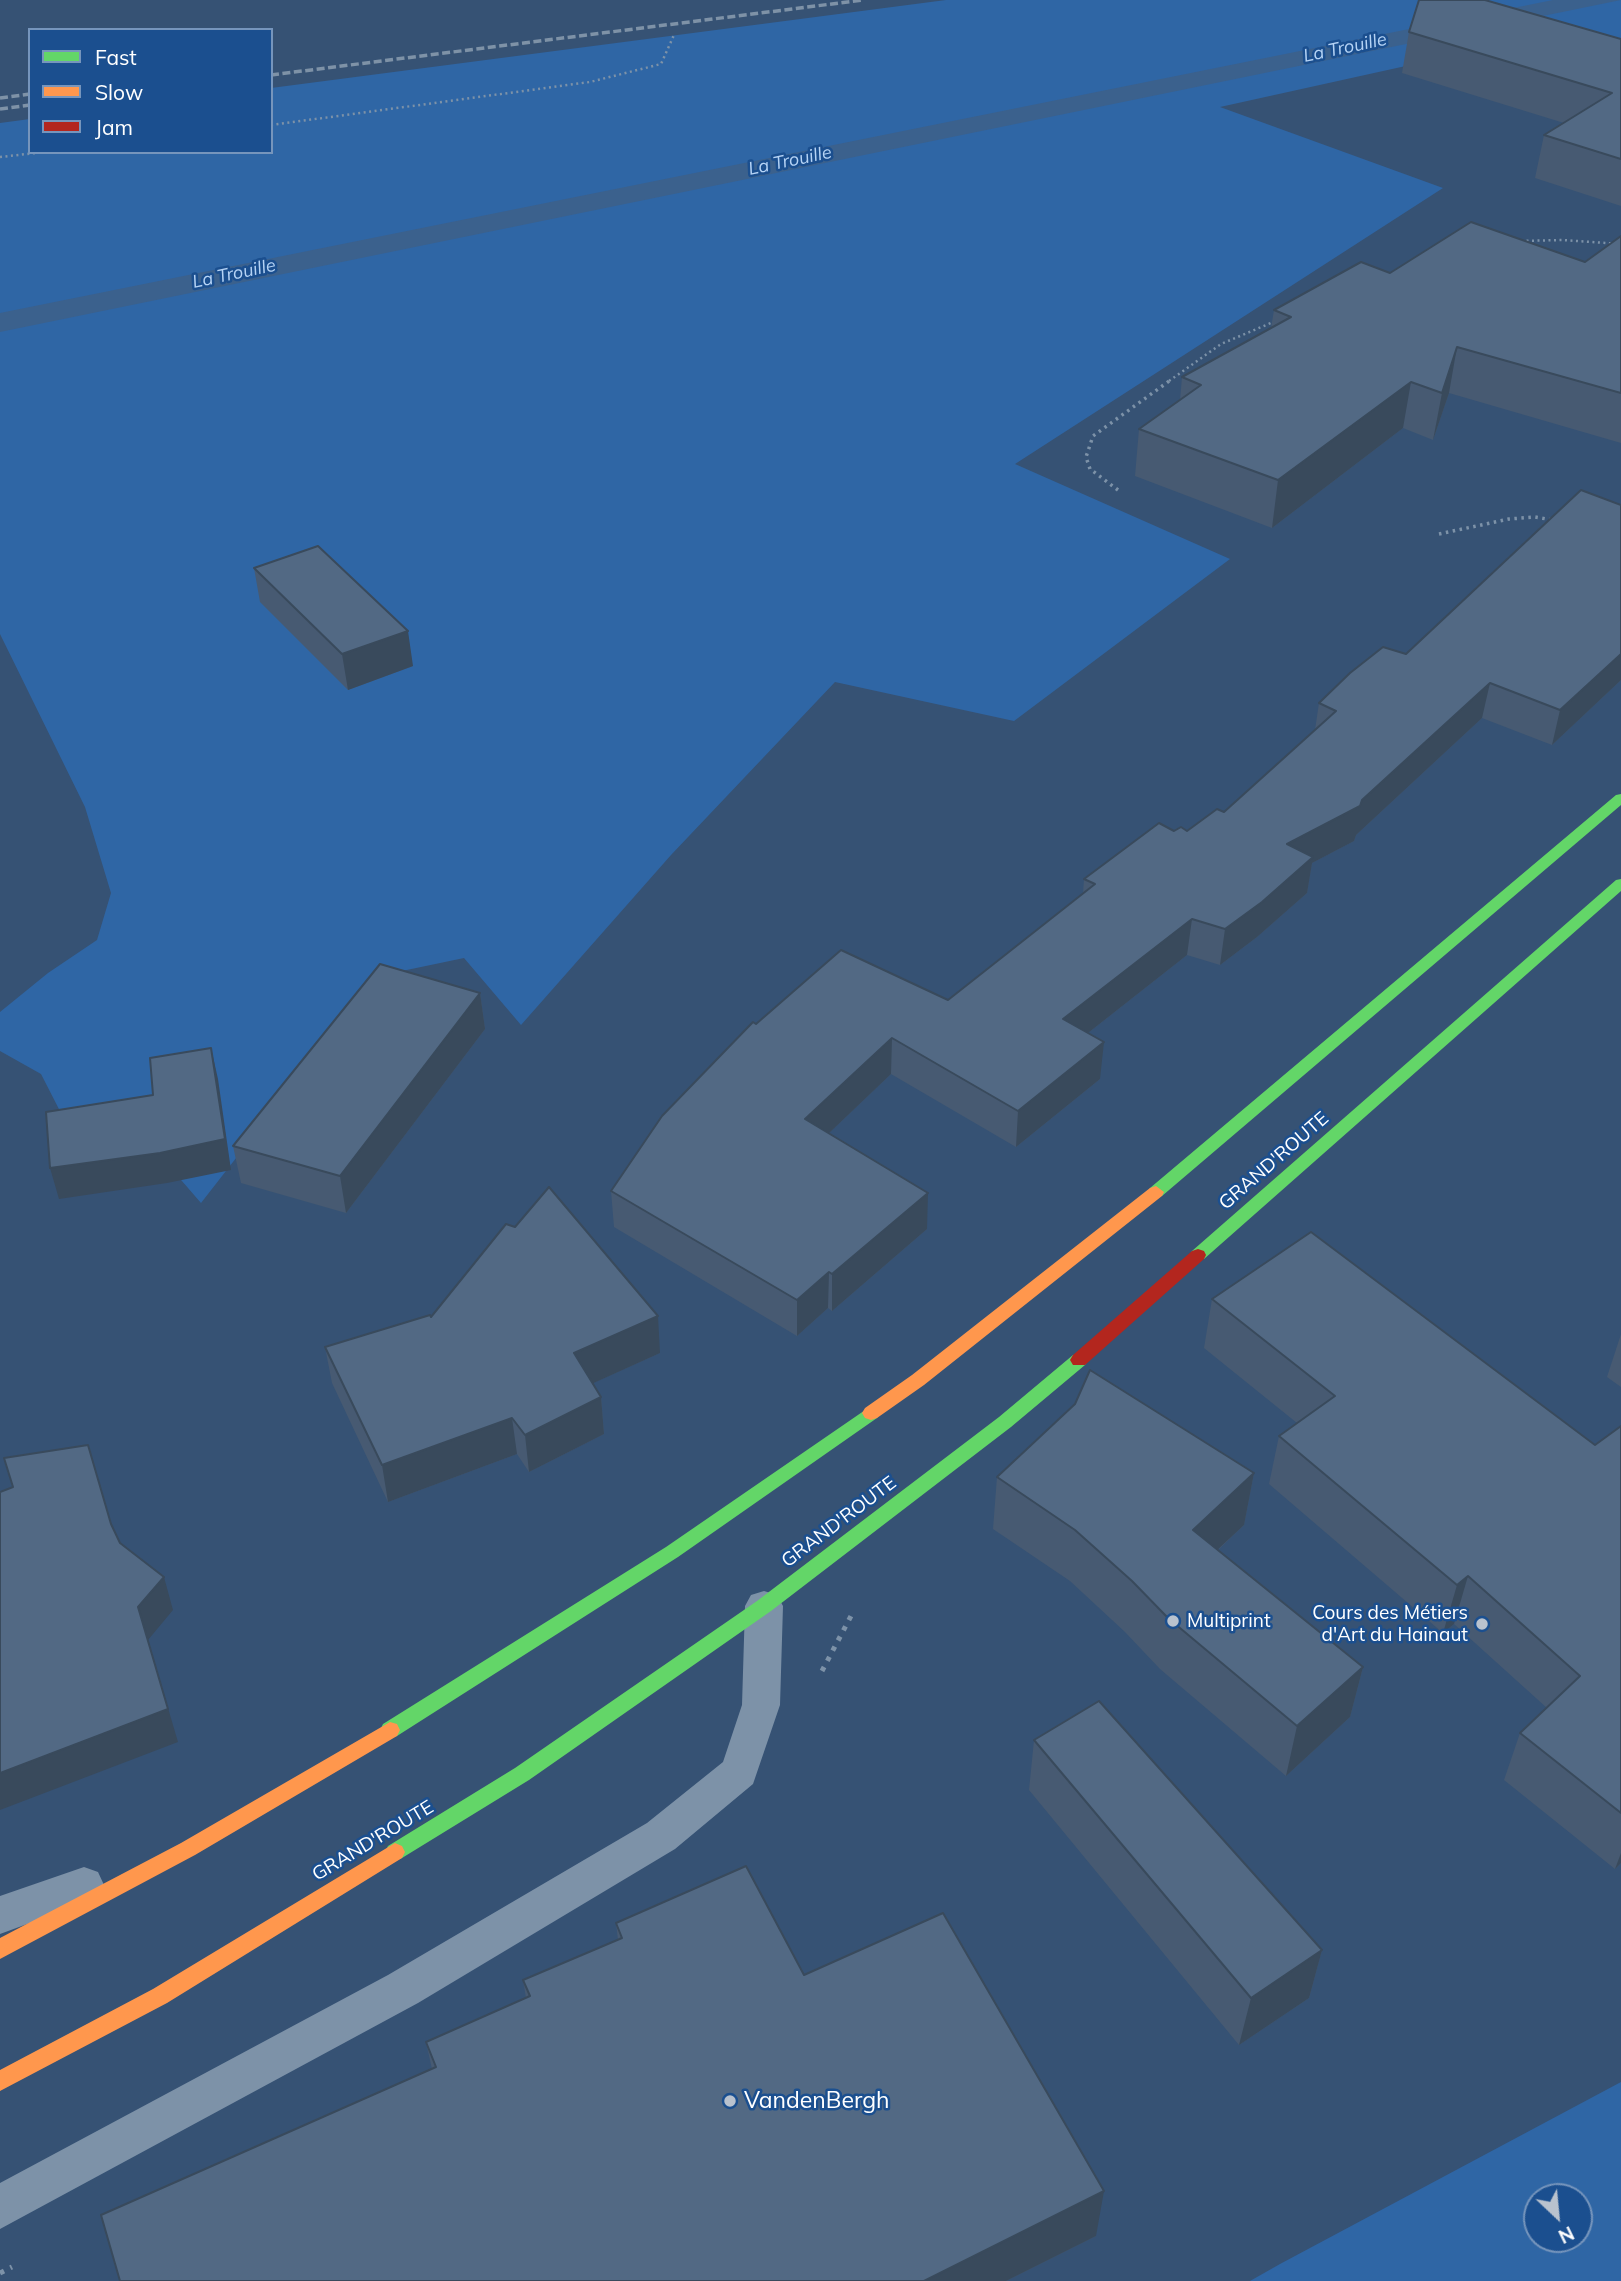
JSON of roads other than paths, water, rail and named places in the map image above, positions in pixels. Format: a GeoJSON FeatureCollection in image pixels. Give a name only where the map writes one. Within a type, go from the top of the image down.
{"type":"FeatureCollection","features":[{"type":"Feature","properties":{"kind":"main road"},"geometry":{"type":"LineString","coordinates":[[0,1950],[188,1849],[476,1678],[672,1552],[918,1380],[1164,1186],[1621,798]]}},
{"type":"Feature","properties":{"kind":"main road","name":"GRAND'ROUTE"},"geometry":{"type":"LineString","coordinates":[[0,2081],[160,1996],[522,1774],[764,1606],[1005,1422],[1065,1372],[1621,883]]}},
{"type":"Feature","properties":{"kind":"lane"},"geometry":{"type":"LineString","coordinates":[[0,2207],[403,1989],[660,1836],[739,1772],[761,1705],[764,1606]]}},
{"type":"Feature","properties":{"kind":"lane"},"geometry":{"type":"LineString","coordinates":[[0,1915],[188,1849]]}},
{"type":"Feature","properties":{"kind":"water","name":"La Trouille"},"geometry":{"type":"Polygon","coordinates":[[[1553,0],[1621,0],[0,332],[0,313],[1553,0]]]}},
{"type":"Feature","properties":{"kind":"railway"},"geometry":{"type":"LineString","coordinates":[[273,75],[863,0]]}},
{"type":"Feature","properties":{"kind":"railway"},"geometry":{"type":"LineString","coordinates":[[0,98],[28,94]]}},
{"type":"Feature","properties":{"kind":"railway"},"geometry":{"type":"LineString","coordinates":[[0,109],[28,105]]}},
{"type":"Feature","properties":{"kind":"place","name":"Multiprint"},"geometry":{"type":"Point","coordinates":[1173,1621]}},
{"type":"Feature","properties":{"kind":"place","name":"Cours des Métiers d'Art du Hainaut"},"geometry":{"type":"Point","coordinates":[1482,1624]}},
{"type":"Feature","properties":{"kind":"place","name":"VandenBergh"},"geometry":{"type":"Point","coordinates":[730,2101]}}]}
